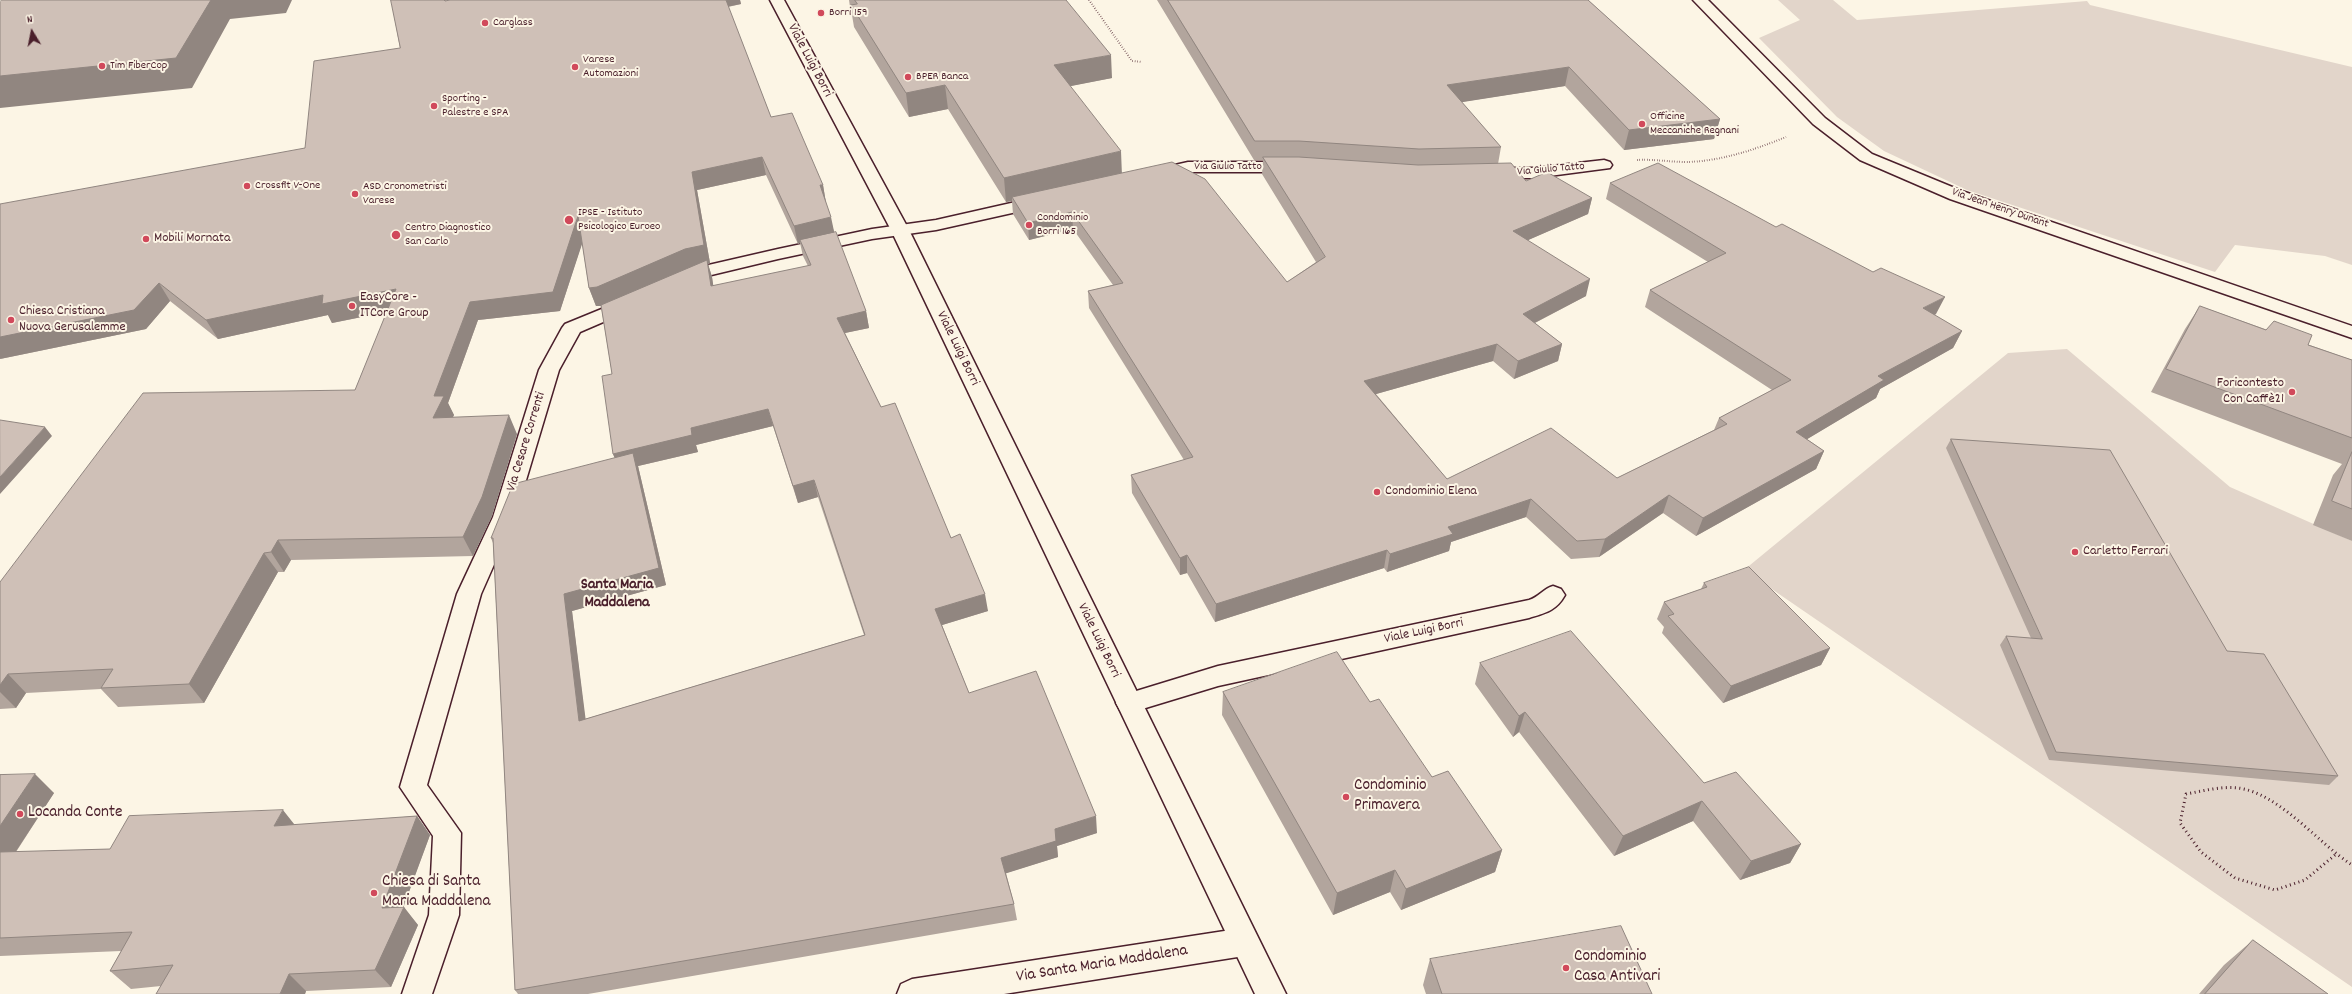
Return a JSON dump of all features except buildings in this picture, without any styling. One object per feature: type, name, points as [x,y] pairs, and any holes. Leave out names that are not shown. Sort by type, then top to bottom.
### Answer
[{"type":"street","name":"Viale Luigi Borri","points":[[777,0],[900,230],[1244,942],[1271,994]]},
{"type":"street","name":"Via Jean Henry Dunant","points":[[1700,0],[1819,121],[1866,157],[1956,195],[2352,332]]},
{"type":"street","name":"Via Giulio Tatto","points":[[1471,174],[1534,173],[1604,165]]},
{"type":"street","name":"Via Giulio Tatto","points":[[1137,179],[1188,167],[1306,167]]},
{"type":"street","points":[[900,230],[950,222],[1059,197]]},
{"type":"street","name":"Via Cesare Correnti","points":[[417,994],[444,915],[447,833],[414,787],[469,594],[504,517],[525,454],[549,370],[572,328],[697,273],[865,235],[900,230]]},
{"type":"street","name":"Viale Luigi Borri","points":[[1128,703],[1218,676],[1529,609],[1545,604],[1553,596]]},
{"type":"street","name":"Via Santa Maria Maddalena","points":[[912,994],[1244,942]]},
{"type":"path","points":[[1089,0],[1132,61],[1142,62]]},
{"type":"path","name":"Via Giulio Tatto","points":[[1604,165],[1648,159],[1686,162],[1715,159],[1770,144],[1819,121]]},
{"type":"path","points":[[2336,855],[2305,880],[2275,890],[2234,878],[2201,852],[2180,823],[2186,794],[2218,788],[2246,790],[2270,801],[2336,855],[2352,865]]},
{"type":"shaded area","points":[[1778,0],[1833,0],[1857,20],[2087,1],[2090,5],[2352,67],[2352,265],[2325,256],[2235,245],[2215,272],[1967,190],[1884,151],[1837,117],[1759,38],[1800,20]]},
{"type":"shaded area","points":[[2067,349],[2230,487],[2352,541],[2352,987],[1744,570],[2008,353]]},
{"type":"place","name":"Borri 159","points":[[821,13]]},
{"type":"place","name":"Carglass","points":[[485,23]]},
{"type":"place","name":"Tim FiberCop","points":[[102,66]]},
{"type":"place","name":"Varese Automazioni","points":[[575,67]]},
{"type":"place","name":"BPER Banca","points":[[908,77]]},
{"type":"place","name":"Sporting - Palestre e SPA","points":[[434,106]]},
{"type":"place","name":"Officine Meccaniche Regnani","points":[[1642,124]]},
{"type":"place","name":"Crossfit V-One","points":[[247,186]]},
{"type":"place","name":"ASD Cronometristi Varese","points":[[355,194]]},
{"type":"place","name":"IPSE - Istituto Psicologico Euroeo","points":[[569,220]]},
{"type":"place","name":"Condominio Borri 165","points":[[1029,225]]},
{"type":"place","name":"Centro Diagnostico San Carlo","points":[[396,235]]},
{"type":"place","name":"Mobili Mornata","points":[[146,239]]},
{"type":"place","name":"EasyCore - ITCore Group","points":[[352,306]]},
{"type":"place","name":"Chiesa Cristiana Nuova Gerusalemme","points":[[11,320]]},
{"type":"place","name":"Foricontesto Con Caffè21","points":[[2292,392]]},
{"type":"place","name":"Condominio Elena","points":[[1377,492]]},
{"type":"place","name":"Carletto Ferrari","points":[[2075,552]]},
{"type":"place","name":"Condominio Primavera","points":[[1346,797]]},
{"type":"place","name":"Locanda Conte","points":[[20,814]]},
{"type":"place","name":"Chiesa di Santa Maria Maddalena","points":[[374,893]]},
{"type":"place","name":"Condominio Casa Antivari","points":[[1566,968]]},
{"type":"district","name":"Santa Maria Maddalena","points":[[617,595]]}]
